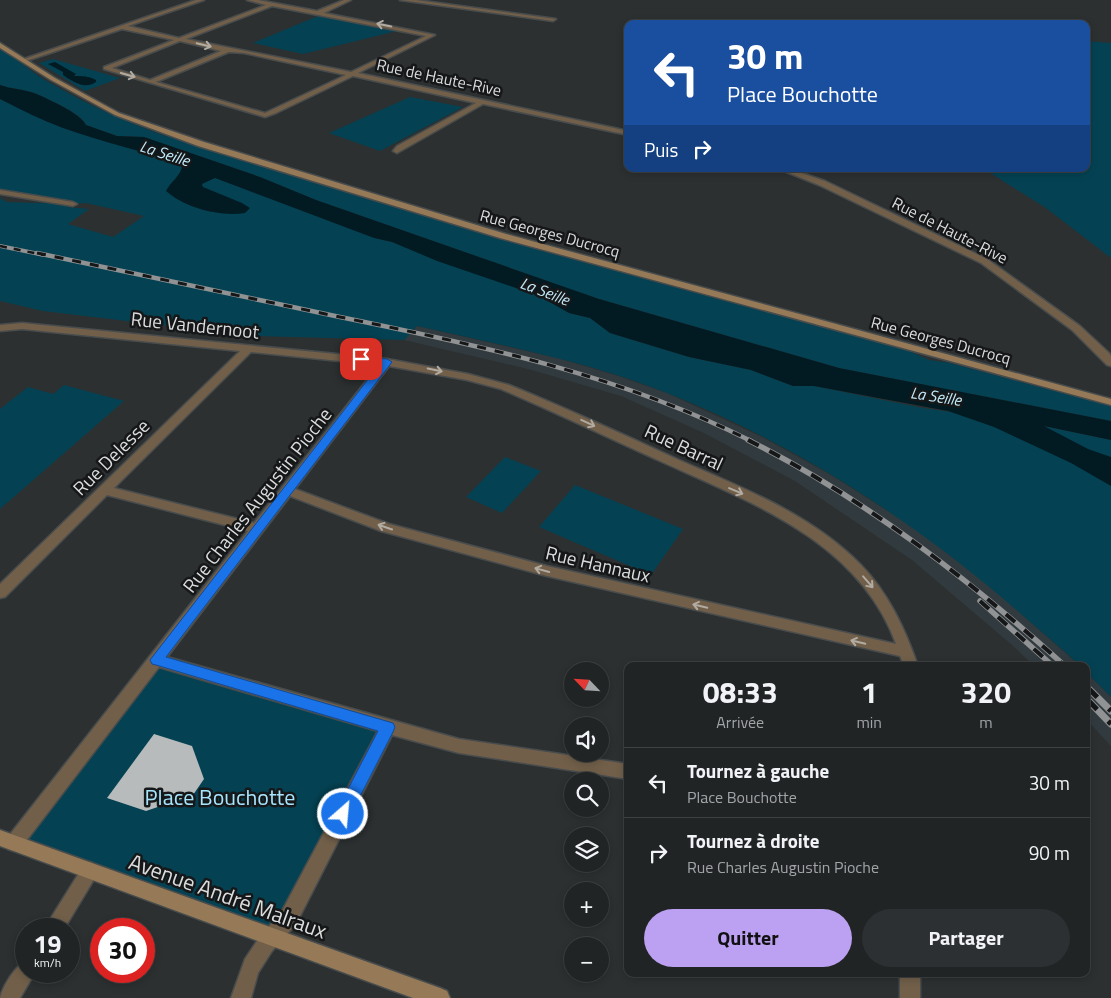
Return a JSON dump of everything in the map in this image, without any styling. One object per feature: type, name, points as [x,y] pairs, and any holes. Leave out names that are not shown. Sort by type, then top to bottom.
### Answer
[{"type":"street","points":[[24,60],[201,0]]},
{"type":"street","points":[[250,0],[432,35],[274,112],[265,114],[106,68],[270,5]]},
{"type":"street","points":[[318,13],[348,0]]},
{"type":"street","points":[[403,0],[552,19]]},
{"type":"street","name":"Rue de Haute-Rive","points":[[135,23],[238,46],[244,51]]},
{"type":"street","name":"Rue de Haute-Rive","points":[[123,27],[624,132]]},
{"type":"street","name":"Rue Georges Ducrocq","points":[[0,45],[53,79],[117,114],[201,144],[479,229],[1111,402]]},
{"type":"street","points":[[151,82],[238,46]]},
{"type":"street","points":[[397,151],[482,102]]},
{"type":"street","name":"Rue de Haute-Rive","points":[[791,172],[822,183],[984,261],[1076,328],[1111,362]]},
{"type":"street","points":[[0,192],[73,204]]},
{"type":"street","name":"Rue Vandernoot","points":[[0,328],[22,326],[387,362]]},
{"type":"street","name":"Rue Delesse","points":[[0,593],[249,348]]},
{"type":"street","name":"Rue Charles Augustin Pioche","points":[[156,660],[387,362]]},
{"type":"street","name":"Rue Barral","points":[[387,362],[416,366],[505,387],[766,504],[802,524],[852,563],[875,590],[891,614],[910,662]]},
{"type":"street","points":[[105,490],[258,529]]},
{"type":"street","name":"Rue Hannaux","points":[[288,491],[386,528],[547,571],[885,648],[906,651]]},
{"type":"street","points":[[7,841],[156,660],[388,727],[467,747],[624,771]]},
{"type":"street","points":[[241,998],[244,980],[259,953],[291,914],[388,727]]},
{"type":"street","name":"Avenue André Malraux","points":[[7,841],[440,998]]},
{"type":"street","points":[[60,918],[90,871]]},
{"type":"street","points":[[910,977],[910,998]]},
{"type":"street","points":[[9,998],[18,983]]},
{"type":"shaded area","points":[[417,326],[561,359],[667,393],[762,437],[831,475],[910,525],[991,587],[1075,662],[1030,662],[912,560],[795,481],[704,433],[621,396],[528,369],[404,340]]},
{"type":"shaded area","points":[[1090,676],[1111,697],[1111,746],[1090,723]]},
{"type":"green space","points":[[318,16],[397,31],[303,54],[253,43]]},
{"type":"green space","points":[[1090,41],[1111,43],[1111,258],[1046,208],[989,172],[1090,172]]},
{"type":"green space","points":[[0,49],[45,80],[74,96],[148,130],[539,250],[909,351],[929,360],[950,363],[1111,406],[1111,421],[839,368],[599,299],[316,200],[260,177],[144,137],[117,136],[86,125],[71,111],[47,99],[30,92],[0,85]]},
{"type":"green space","points":[[53,59],[120,78],[85,91],[39,63]]},
{"type":"green space","points":[[410,97],[463,107],[380,151],[329,133]]},
{"type":"green space","points":[[0,99],[63,128],[158,156],[375,238],[392,242],[539,296],[569,313],[590,318],[610,333],[689,357],[751,370],[793,386],[814,386],[923,408],[1029,423],[1111,440],[1111,697],[1090,676],[1090,662],[1076,662],[988,586],[903,521],[858,491],[812,463],[765,438],[716,414],[637,382],[544,355],[417,326],[404,340],[253,336],[43,311],[0,301],[0,198],[7,202],[71,204],[67,207],[89,209],[68,224],[113,237],[144,216],[86,203],[73,204],[75,203],[0,189]]},
{"type":"green space","points":[[64,385],[124,401],[0,509],[0,409],[28,387],[53,394]]},
{"type":"green space","points":[[505,457],[541,471],[502,513],[466,497]]},
{"type":"green space","points":[[575,485],[683,529],[651,575],[539,527]]},
{"type":"green space","name":"Place Bouchotte","points":[[156,660],[388,727],[272,937],[14,843]]},
{"type":"water","points":[[55,62],[76,74],[74,76],[85,76],[96,80],[96,82],[83,85],[74,82],[63,75],[63,72],[48,64]]},
{"type":"water","name":"La Seille","points":[[0,85],[30,92],[47,99],[71,111],[86,125],[117,136],[144,137],[260,177],[316,200],[599,299],[839,368],[1111,421],[1111,440],[1044,426],[1088,449],[1111,457],[1111,486],[1071,463],[994,427],[948,411],[814,386],[793,386],[751,370],[689,357],[610,333],[590,318],[569,313],[539,296],[437,261],[392,242],[374,238],[215,178],[202,184],[203,187],[250,208],[245,213],[235,214],[203,210],[183,202],[166,191],[180,172],[182,165],[78,133],[39,118],[0,99]]},
{"type":"building","points":[[154,734],[192,746],[204,779],[193,795],[146,811],[107,798]]},
{"type":"railway","points":[[0,246],[44,255]]},
{"type":"railway","points":[[37,253],[446,339],[550,365],[652,398],[702,418],[751,441]]},
{"type":"railway","points":[[748,440],[833,488],[914,542],[991,602],[1061,662]]},
{"type":"railway","points":[[980,601],[1049,662]]},
{"type":"railway","points":[[1090,690],[1111,711]]},
{"type":"railway","points":[[1090,702],[1111,724]]},
{"type":"route","points":[[343,814],[388,727],[156,660],[387,362],[361,359]]}]
